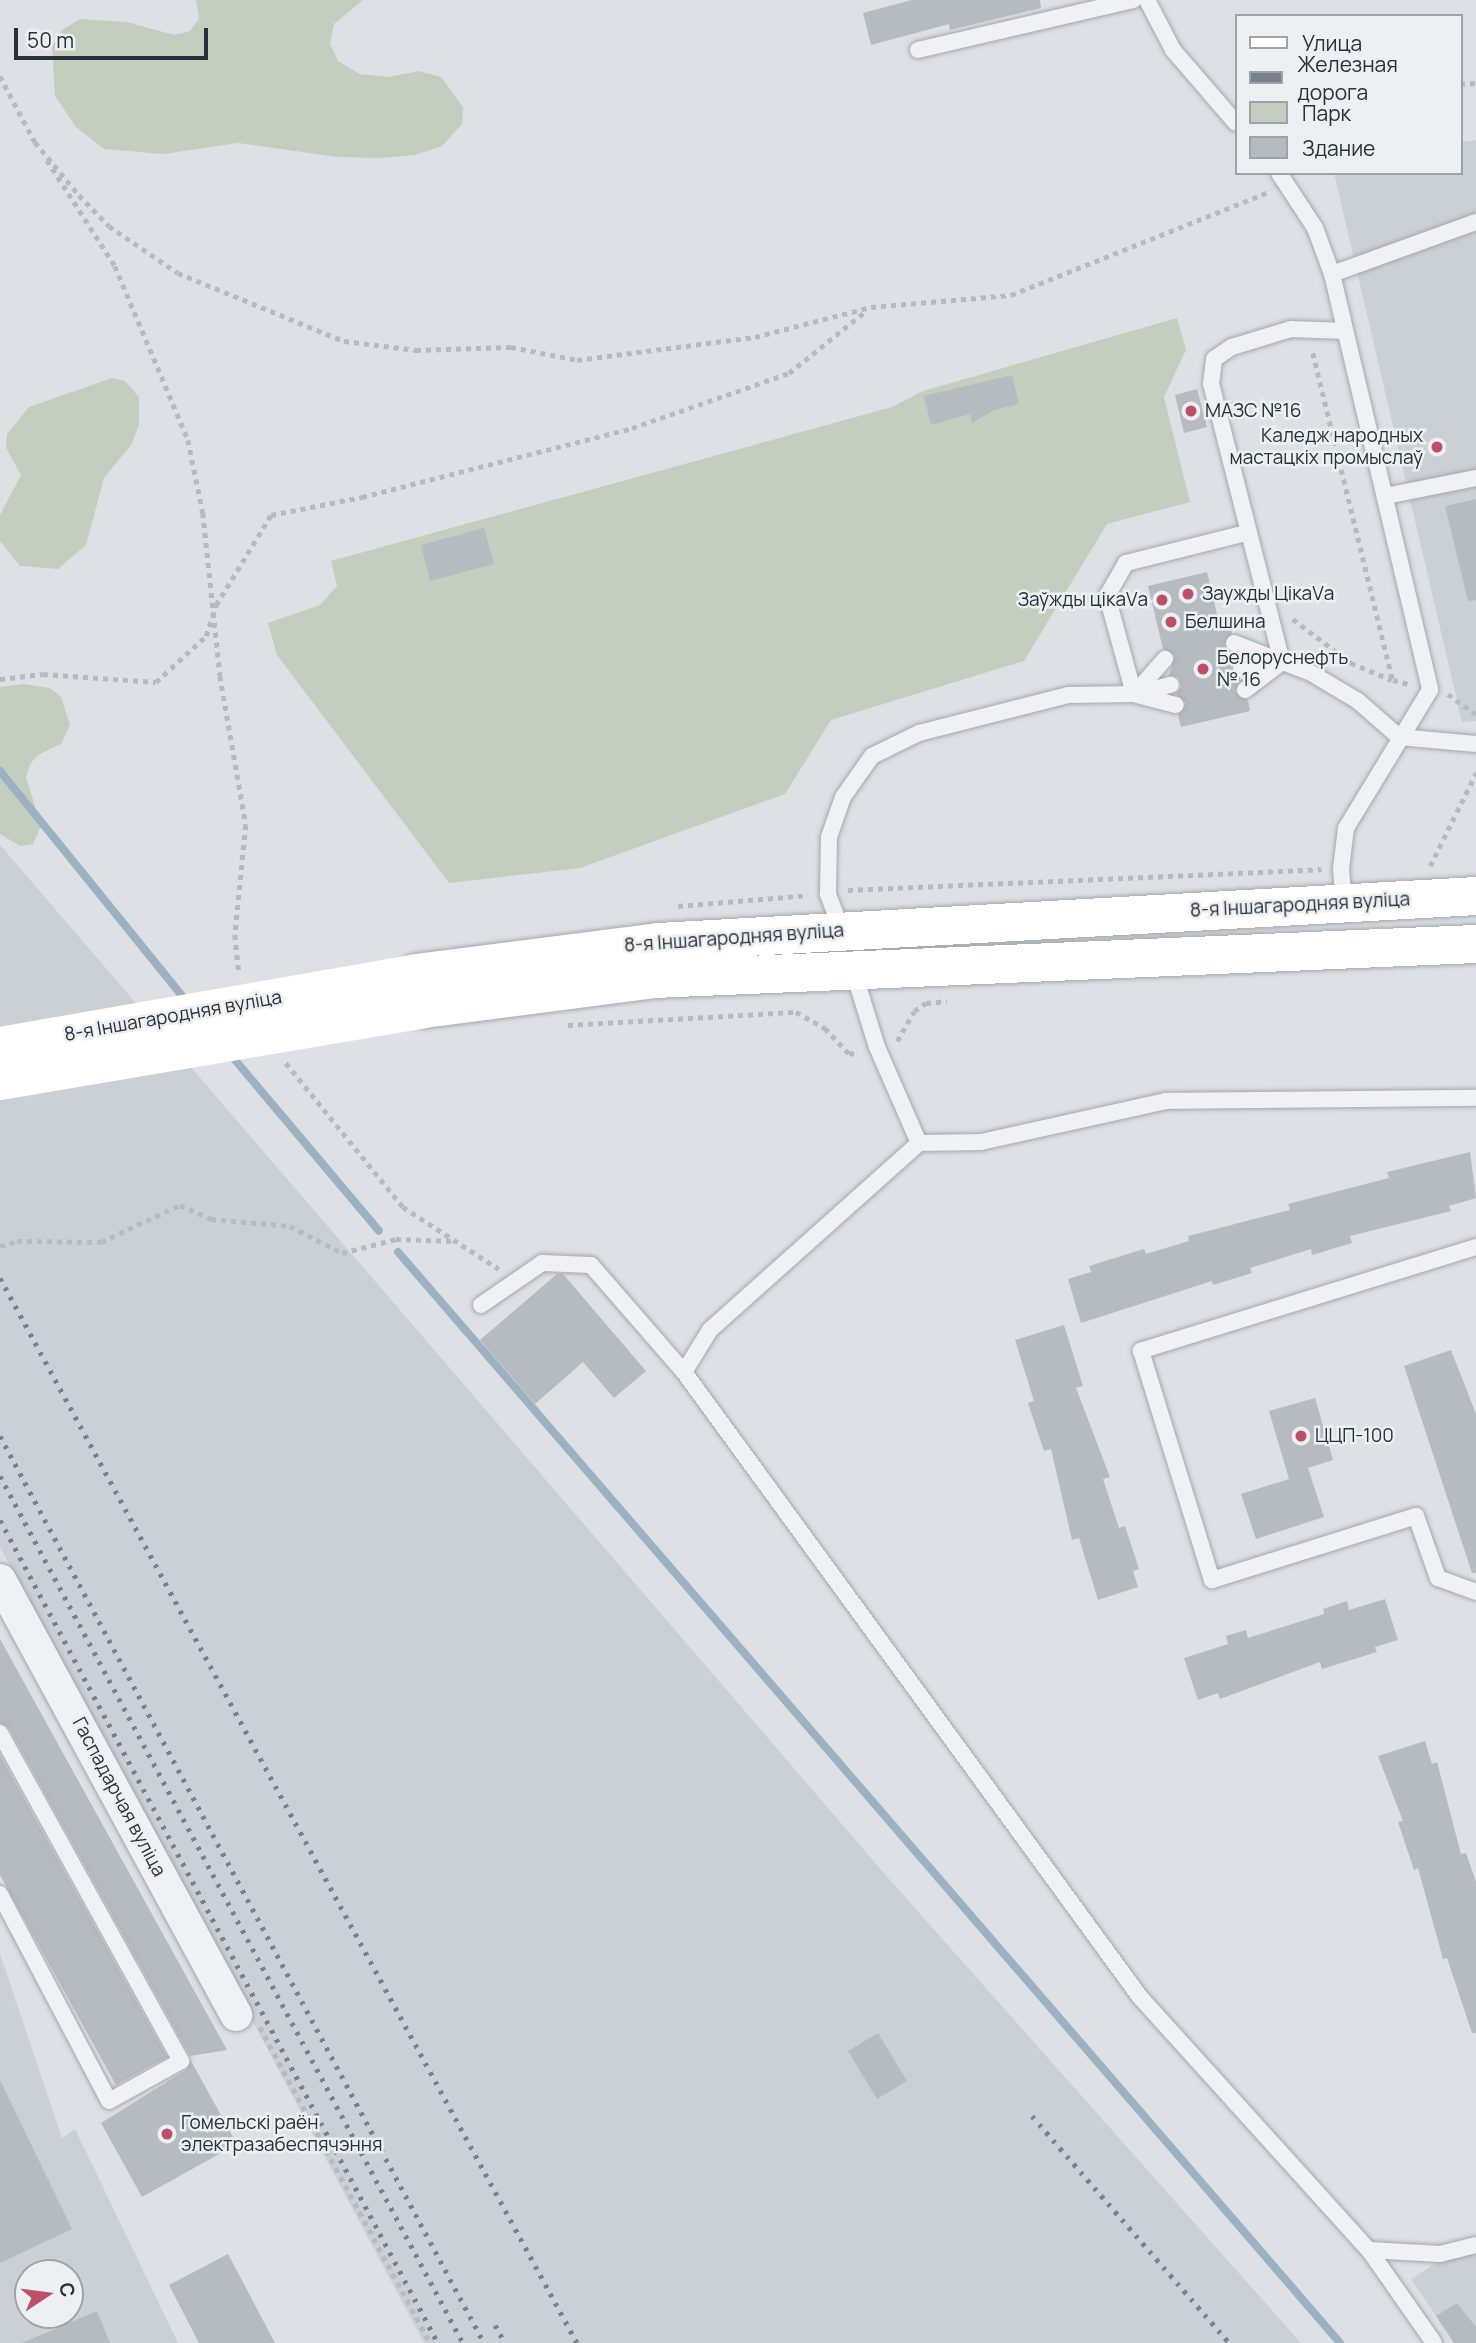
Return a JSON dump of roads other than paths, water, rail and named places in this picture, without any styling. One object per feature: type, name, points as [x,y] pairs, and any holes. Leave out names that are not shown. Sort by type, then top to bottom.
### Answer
[{"type":"main road","name":"8-я Іншагародняя вуліца","points":[[0,1081],[420,991],[570,951],[842,931],[1476,896]]},
{"type":"main road","points":[[1344,902],[1347,949]]},
{"type":"main road","points":[[842,931],[853,970]]},
{"type":"main road","name":"8-я Іншагародняя вуліца","points":[[0,1046],[420,991],[1476,944]]},
{"type":"street","name":"Гаспадарчая вуліца","points":[[0,1580],[236,2015]]},
{"type":"lane","points":[[918,50],[1133,0]]},
{"type":"lane","points":[[1147,0],[1173,50],[1234,121]]},
{"type":"lane","points":[[1284,179],[1315,228],[1332,274],[1343,331],[1430,690],[1346,828],[1342,869],[1344,902]]},
{"type":"lane","points":[[1332,274],[1476,222]]},
{"type":"lane","points":[[1282,662],[1246,533],[1211,384],[1214,359],[1232,346],[1291,329],[1343,331]]},
{"type":"lane","points":[[1385,496],[1476,478]]},
{"type":"lane","points":[[1134,694],[1107,596],[1126,563],[1246,533]]},
{"type":"lane","points":[[1234,643],[1282,662],[1358,701],[1399,737],[1476,744]]},
{"type":"lane","points":[[1134,694],[1165,659]]},
{"type":"lane","points":[[1241,669],[1282,662]]},
{"type":"lane","points":[[1245,690],[1282,662]]},
{"type":"lane","points":[[842,931],[828,894],[829,837],[843,797],[872,756],[919,733],[1068,695],[1134,694],[1171,685]]},
{"type":"lane","points":[[1134,694],[1176,705]]},
{"type":"lane","points":[[853,970],[877,1047],[919,1143]]},
{"type":"lane","points":[[684,1372],[710,1330],[919,1143],[981,1142],[1166,1101],[1476,1098]]},
{"type":"lane","points":[[1476,1247],[1141,1351],[1212,1580],[1416,1516],[1438,1578],[1476,1591]]},
{"type":"lane","points":[[481,1305],[542,1263],[592,1265],[684,1372],[1140,1997],[1369,2250],[1434,2343]]},
{"type":"lane","points":[[0,1733],[181,2061],[109,2101],[0,1894]]},
{"type":"lane","points":[[1369,2250],[1440,2254],[1476,2245]]},
{"type":"waterway","points":[[0,771],[188,1003]]},
{"type":"waterway","points":[[230,1054],[379,1231]]},
{"type":"waterway","points":[[398,1252],[1340,2343]]},
{"type":"railway","points":[[0,1278],[577,2343]]},
{"type":"railway","points":[[0,1436],[484,2343]]},
{"type":"railway","points":[[0,1476],[463,2343]]},
{"type":"railway","points":[[0,1520],[438,2343]]},
{"type":"railway","points":[[1032,2116],[1229,2343]]},
{"type":"railway","points":[[495,2325],[505,2343]]},
{"type":"place","name":"МАЗС №16","points":[[1191,411]]},
{"type":"place","name":"Каледж народных мастацкіх промыслаў","points":[[1437,447]]},
{"type":"place","name":"Заужды ЦікаVа","points":[[1188,594]]},
{"type":"place","name":"Заўжды цікаVа","points":[[1162,600]]},
{"type":"place","name":"Белшина","points":[[1171,622]]},
{"type":"place","name":"Белоруснефть № 16","points":[[1203,669]]},
{"type":"place","name":"ЦЦП-100","points":[[1301,1436]]},
{"type":"place","name":"Гомельскі раён электразабеспячэння","points":[[167,2134]]}]
